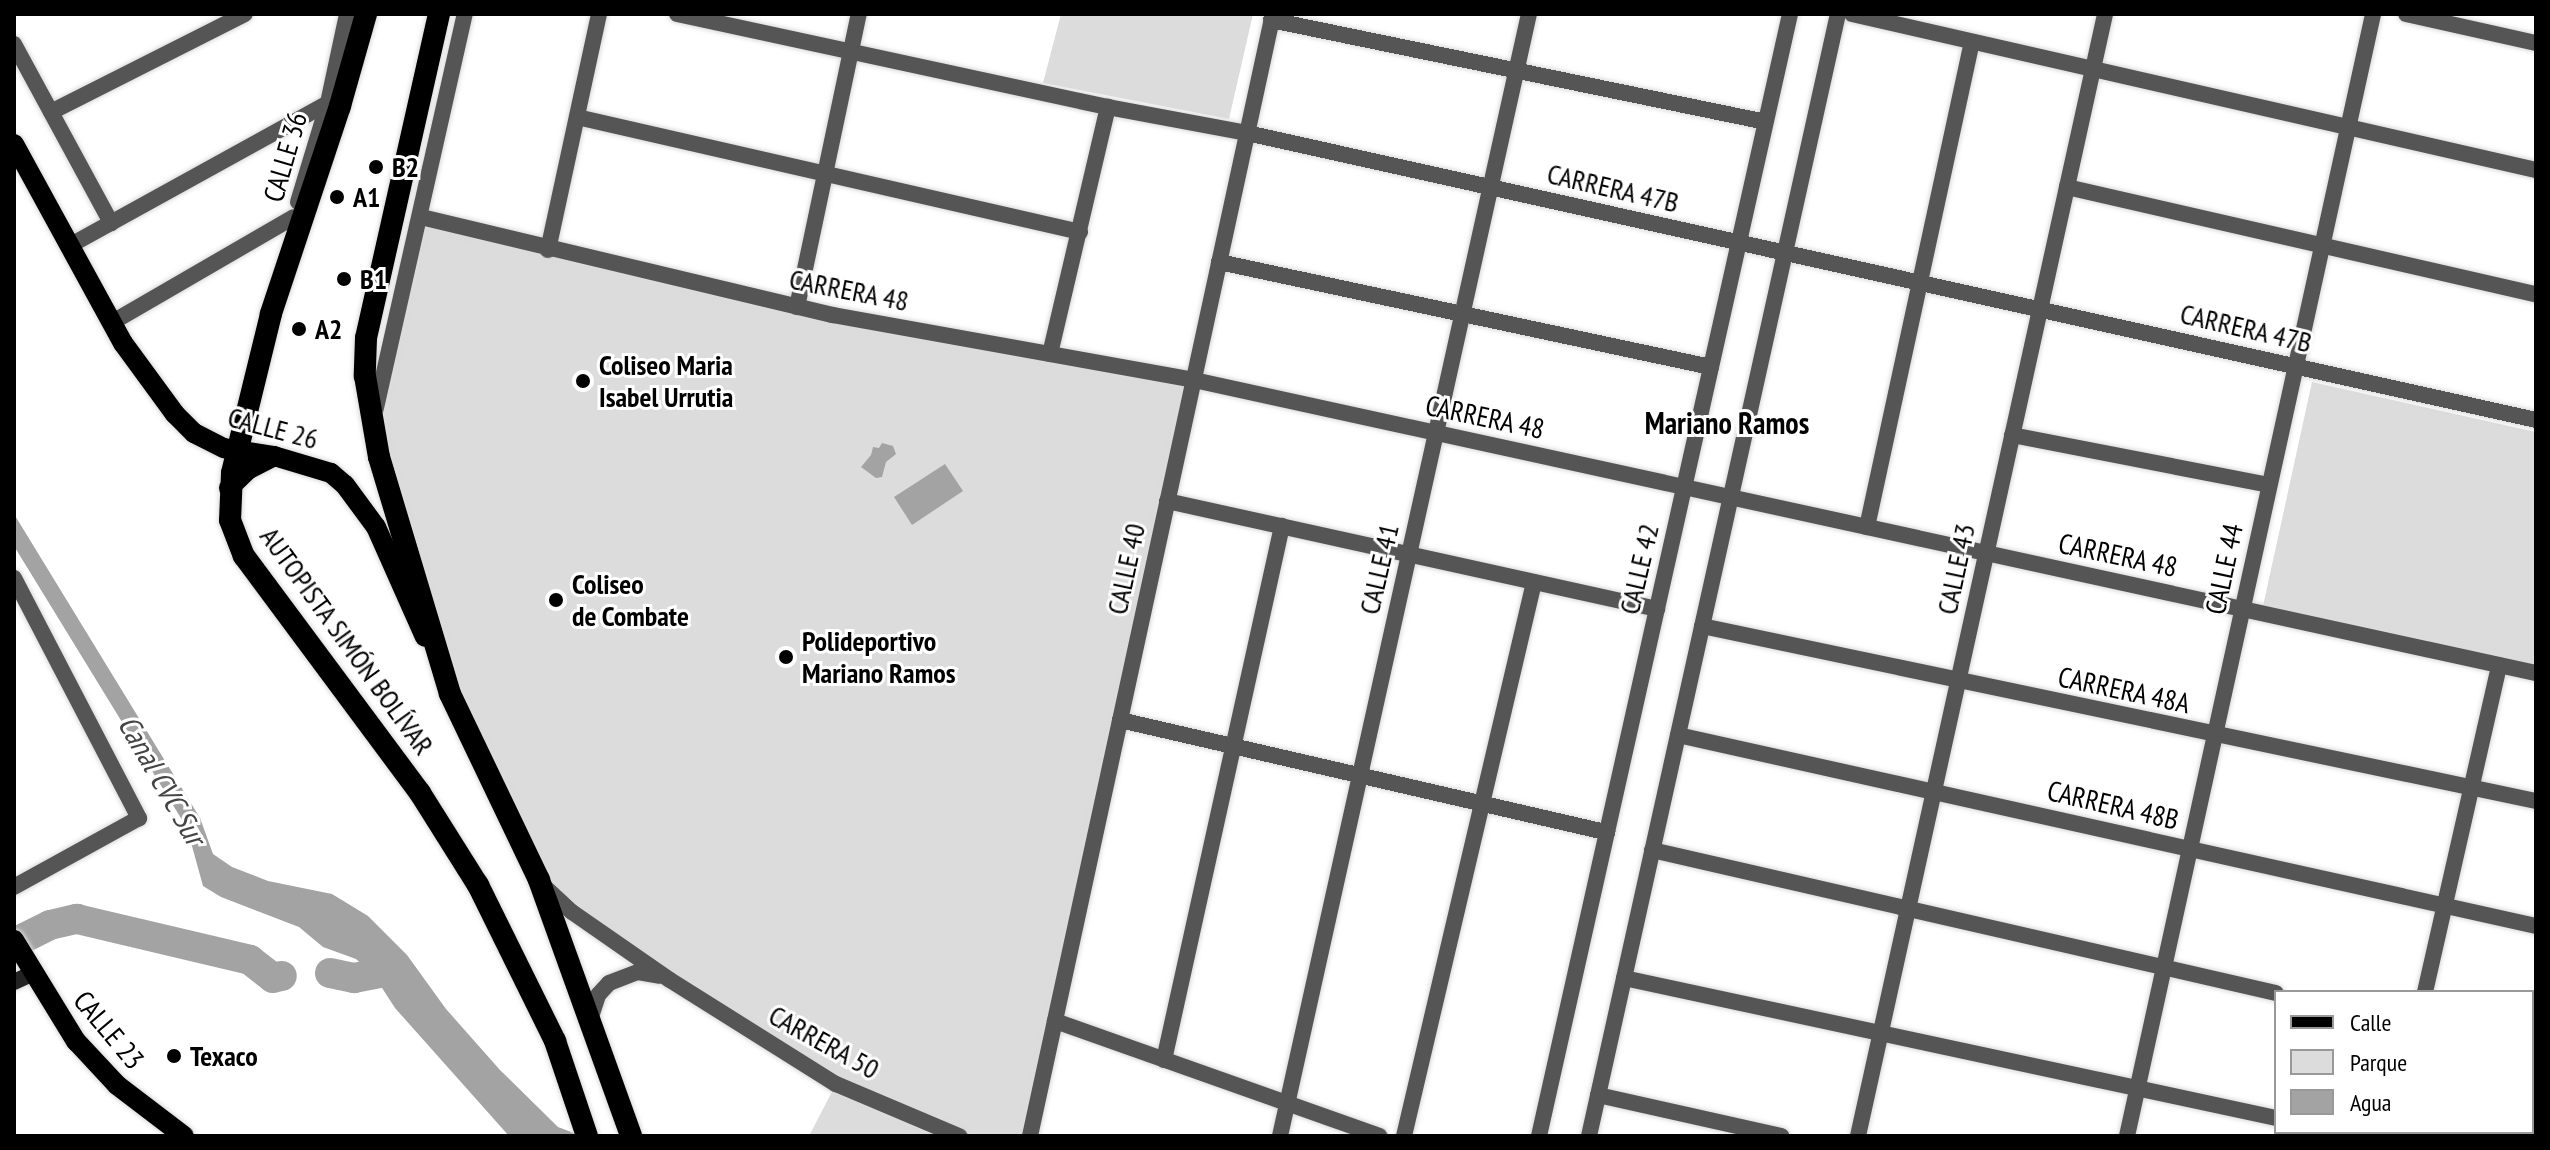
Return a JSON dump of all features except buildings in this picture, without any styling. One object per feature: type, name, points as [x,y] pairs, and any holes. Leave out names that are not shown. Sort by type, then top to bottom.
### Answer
[{"type":"highway","name":"AUTOPISTA SIMÓN BOLÍVAR","points":[[366,14],[340,106],[271,314],[229,488],[230,520],[244,556],[420,793],[478,885],[555,1041],[585,1131]]},
{"type":"highway","name":"AUTOPISTA SIMÓN BOLÍVAR","points":[[439,14],[366,338],[365,376],[379,457],[450,694],[539,880],[630,1134]]},
{"type":"main road","name":"CALLE 26","points":[[14,144],[111,323],[175,414],[194,433],[238,450],[274,456],[331,473],[364,509],[376,527],[450,694]]},
{"type":"main road","points":[[229,488],[249,469],[274,456]]},
{"type":"main road","name":"CALLE 23","points":[[14,940],[24,971],[93,1060],[144,1109],[184,1136]]},
{"type":"street","points":[[51,112],[245,14]]},
{"type":"street","name":"CALLE 36","points":[[271,314],[294,217],[328,103],[347,14]]},
{"type":"street","points":[[374,422],[378,392],[421,217],[465,14]]},
{"type":"street","points":[[548,250],[599,14]]},
{"type":"street","name":"CARRERA 47B","points":[[677,14],[1108,107],[1247,133],[1784,254],[2040,307],[2536,420]]},
{"type":"street","points":[[797,307],[859,14]]},
{"type":"street","name":"CALLE 41","points":[[1280,1136],[1529,14]]},
{"type":"street","name":"CALLE 42","points":[[1539,1136],[1790,14]]},
{"type":"street","points":[[1589,1136],[1838,14]]},
{"type":"street","points":[[1852,14],[2536,170]]},
{"type":"street","name":"CALLE 43","points":[[1858,1136],[2105,14]]},
{"type":"street","name":"CALLE 44","points":[[2127,1136],[2373,14]]},
{"type":"street","points":[[2406,14],[2536,43]]},
{"type":"street","points":[[1272,17],[1766,122]]},
{"type":"street","name":"CALLE 40","points":[[1030,1136],[1272,17]]},
{"type":"street","points":[[1867,527],[1972,42]]},
{"type":"street","points":[[14,44],[111,223]]},
{"type":"street","points":[[69,246],[328,103]]},
{"type":"street","points":[[1050,354],[1108,107]]},
{"type":"street","points":[[577,117],[1080,232]]},
{"type":"street","points":[[2067,187],[2536,294]]},
{"type":"street","points":[[111,323],[294,217]]},
{"type":"street","name":"CARRERA 48","points":[[421,217],[548,250],[797,307],[1194,380],[2536,673]]},
{"type":"street","points":[[1219,262],[1711,367]]},
{"type":"street","points":[[2012,435],[2269,485]]},
{"type":"street","points":[[1167,501],[1657,609]]},
{"type":"street","points":[[1164,1060],[1282,526]]},
{"type":"street","points":[[14,578],[139,818],[14,887]]},
{"type":"street","points":[[1404,1136],[1534,582]]},
{"type":"street","name":"CARRERA 48A","points":[[1702,626],[2536,801]]},
{"type":"street","points":[[2425,990],[2499,665]]},
{"type":"street","points":[[1120,720],[1607,832]]},
{"type":"street","name":"CARRERA 48B","points":[[1678,735],[2536,926]]},
{"type":"street","points":[[1652,850],[2274,993]]},
{"type":"street","name":"CARRERA 50","points":[[539,880],[556,900],[670,980],[836,1084],[959,1136]]},
{"type":"street","name":"CARRERA 50","points":[[590,1026],[598,995],[623,975],[638,972],[670,980]]},
{"type":"street","points":[[1624,978],[2274,1118]]},
{"type":"street","points":[[1055,1021],[1379,1136]]},
{"type":"street","points":[[1598,1095],[1781,1136]]},
{"type":"green space","points":[[1061,14],[1253,14],[1229,119],[1043,83]]},
{"type":"green space","name":"Polideportivo Mariano Ramos","points":[[421,217],[548,250],[1194,380],[1030,1136],[809,1136],[836,1084],[556,900],[466,726],[374,422]]},
{"type":"green space","points":[[2312,382],[2536,432],[2536,665],[2263,606]]},
{"type":"water","points":[[882,443],[893,446],[896,454],[886,462],[882,477],[876,478],[861,467],[871,455],[873,447],[879,448]]},
{"type":"water","points":[[945,464],[963,491],[912,525],[894,497]]},
{"type":"water","name":"Canal CVC Sur","points":[[14,514],[200,818],[213,854],[232,867],[268,881],[332,894],[368,916],[407,955],[446,1009],[500,1070],[558,1127],[582,1136],[509,1136],[395,1008],[373,974],[356,959],[323,947],[299,927],[221,897],[203,886],[187,828],[14,546]]},
{"type":"waterway","points":[[14,943],[50,925],[77,919],[250,960],[273,978],[282,976]]},
{"type":"waterway","points":[[330,973],[354,978],[386,972]]},
{"type":"place","name":"B2","points":[[376,167]]},
{"type":"place","name":"A1","points":[[337,197]]},
{"type":"place","name":"B1","points":[[344,279]]},
{"type":"place","name":"A2","points":[[299,329]]},
{"type":"place","name":"Coliseo Maria Isabel Urrutia","points":[[583,381]]},
{"type":"place","name":"Coliseo de Combate","points":[[556,600]]},
{"type":"place","name":"Polideportivo Mariano Ramos","points":[[786,657]]},
{"type":"place","name":"Texaco","points":[[174,1056]]},
{"type":"district","name":"Mariano Ramos","points":[[1727,423]]}]
